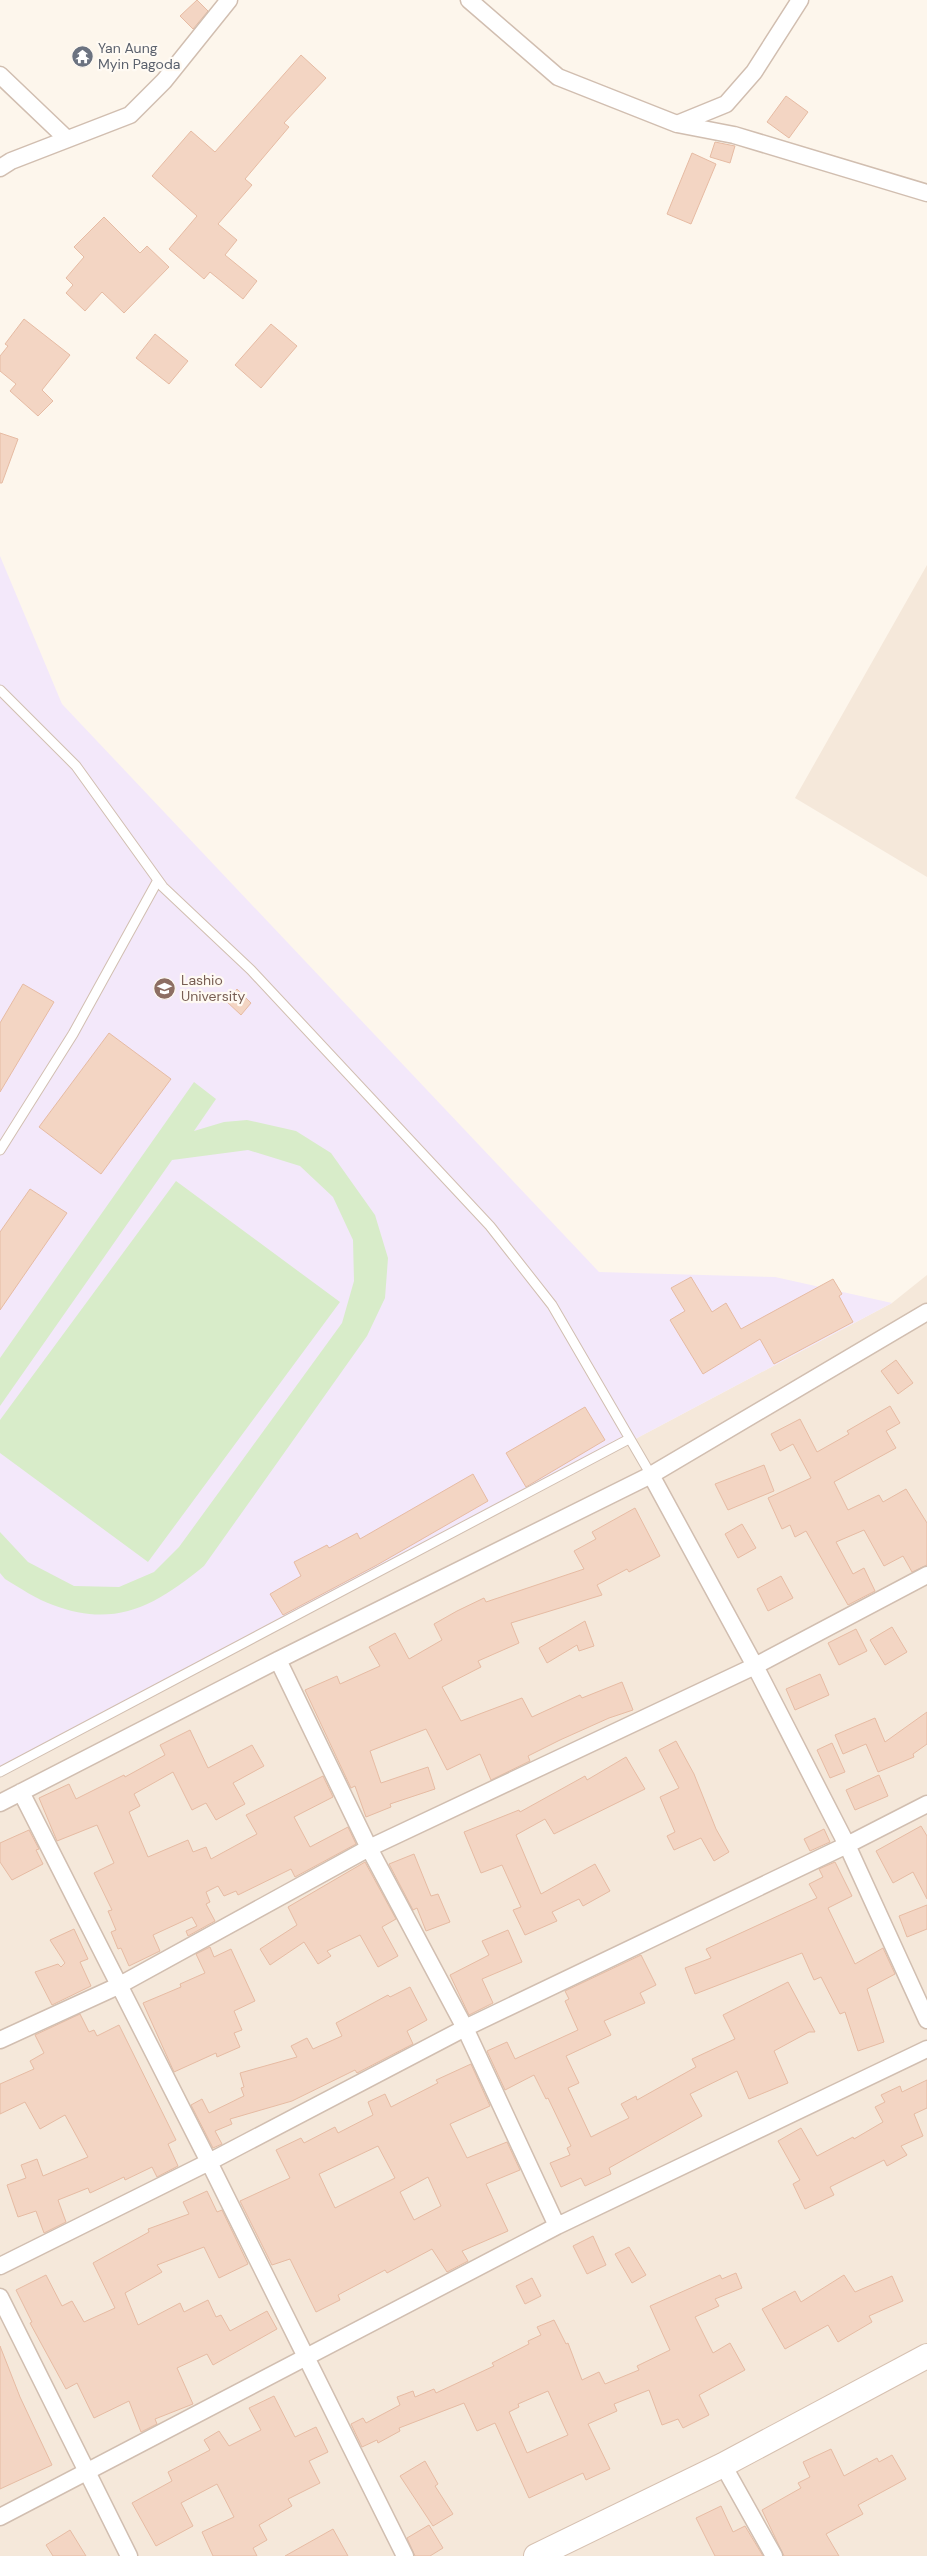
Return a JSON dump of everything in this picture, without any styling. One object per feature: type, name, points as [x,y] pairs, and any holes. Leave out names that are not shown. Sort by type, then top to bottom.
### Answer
[{"type":"street","points":[[0,168],[10,161],[130,115],[164,81],[229,0]]},
{"type":"street","points":[[469,0],[558,77],[677,124],[734,135],[927,193]]},
{"type":"street","points":[[677,124],[726,104],[754,72],[800,0]]},
{"type":"street","points":[[0,75],[67,139]]},
{"type":"street","points":[[0,1803],[278,1660],[651,1475],[927,1312]]},
{"type":"street","points":[[651,1475],[755,1666],[847,1845],[927,2020]]},
{"type":"street","points":[[0,2040],[118,1986],[370,1848],[755,1666],[927,1575]]},
{"type":"street","points":[[278,1660],[370,1848],[465,2028],[557,2226]]},
{"type":"street","points":[[21,1792],[209,2162],[405,2556]]},
{"type":"street","points":[[0,2266],[209,2162],[465,2028],[847,1845],[927,1804]]},
{"type":"street","points":[[0,2517],[557,2226],[927,2049]]},
{"type":"street","points":[[0,2298],[129,2556]]},
{"type":"street","points":[[536,2556],[722,2465],[927,2356]]},
{"type":"street","points":[[722,2465],[774,2556]]},
{"type":"lane","points":[[0,690],[76,766],[158,880],[251,970],[490,1226],[552,1305],[651,1475]]},
{"type":"lane","points":[[0,1150],[73,1034],[158,880]]},
{"type":"lane","points":[[0,1772],[629,1439]]},
{"type":"shaded area","name":"Lashio University","points":[[0,556],[62,704],[599,1272],[775,1277],[892,1303],[0,1776]]},
{"type":"shaded area","points":[[927,565],[927,877],[795,798]]},
{"type":"shaded area","points":[[927,1275],[927,2556],[0,2556],[0,1776],[892,1303]]},
{"type":"green space","points":[[194,1082],[216,1099],[194,1131],[224,1122],[247,1120],[296,1131],[331,1153],[375,1215],[388,1258],[385,1298],[367,1336],[204,1566],[169,1592],[152,1602],[134,1609],[96,1615],[76,1612],[40,1600],[5,1579],[0,1573],[0,1532],[28,1562],[74,1586],[119,1587],[154,1572],[179,1547],[342,1323],[354,1281],[353,1240],[333,1197],[300,1166],[248,1150],[172,1160],[0,1406],[0,1358]]},
{"type":"green space","points":[[176,1181],[340,1302],[148,1562],[0,1453],[0,1420]]},
{"type":"building","points":[[197,0],[208,11],[193,29],[180,16]]},
{"type":"building","points":[[301,55],[326,78],[284,123],[289,127],[245,179],[252,185],[218,224],[237,240],[225,255],[257,281],[243,299],[210,272],[204,279],[169,249],[197,216],[152,176],[191,131],[215,152]]},
{"type":"building","points":[[786,96],[808,112],[789,138],[767,122]]},
{"type":"building","points":[[715,142],[735,146],[730,163],[710,157]]},
{"type":"building","points":[[692,153],[716,164],[691,224],[667,214]]},
{"type":"building","points":[[104,217],[140,253],[147,246],[169,267],[124,313],[102,292],[85,311],[66,293],[73,285],[66,278],[84,257],[74,247]]},
{"type":"building","points":[[24,319],[70,355],[42,390],[53,401],[38,416],[10,391],[16,384],[0,371],[0,356],[8,346],[5,344]]},
{"type":"building","points":[[271,324],[297,346],[261,388],[235,365]]},
{"type":"building","points":[[155,334],[188,361],[169,384],[136,358]]},
{"type":"building","points":[[0,433],[18,439],[2,483],[0,483]]},
{"type":"building","points":[[23,984],[54,1002],[0,1092],[0,1023]]},
{"type":"building","points":[[237,989],[251,1003],[241,1015],[226,1001]]},
{"type":"building","points":[[109,1033],[171,1079],[101,1174],[39,1127]]},
{"type":"building","points":[[30,1189],[67,1213],[0,1310],[0,1232]]},
{"type":"building","points":[[691,1277],[712,1312],[726,1303],[741,1329],[833,1279],[842,1294],[839,1296],[853,1322],[774,1364],[760,1339],[703,1374],[670,1320],[685,1311],[671,1288]]},
{"type":"building","points":[[896,1360],[913,1383],[898,1394],[881,1371]]},
{"type":"building","points":[[890,1406],[900,1423],[886,1431],[896,1448],[834,1482],[848,1510],[879,1495],[883,1502],[906,1489],[927,1523],[927,1565],[912,1572],[903,1556],[884,1566],[864,1530],[836,1542],[853,1574],[864,1568],[875,1591],[848,1605],[806,1531],[795,1537],[790,1525],[782,1529],[768,1498],[811,1478],[793,1444],[780,1451],[771,1434],[800,1419],[817,1452],[849,1434],[847,1431]]},
{"type":"building","points":[[585,1407],[605,1440],[526,1487],[506,1453]]},
{"type":"building","points":[[764,1465],[774,1491],[728,1510],[715,1484]]},
{"type":"building","points":[[473,1474],[488,1501],[377,1565],[283,1615],[270,1594],[301,1576],[294,1562],[327,1545],[329,1548],[357,1533],[360,1539]]},
{"type":"building","points":[[635,1508],[660,1556],[629,1572],[627,1569],[597,1585],[602,1595],[511,1623],[519,1643],[478,1661],[481,1667],[442,1687],[461,1721],[522,1698],[532,1717],[580,1695],[582,1698],[622,1682],[633,1710],[609,1718],[560,1740],[528,1756],[530,1761],[491,1780],[480,1754],[447,1770],[426,1729],[370,1751],[381,1783],[428,1767],[435,1789],[390,1804],[391,1807],[366,1817],[355,1786],[351,1788],[305,1690],[337,1676],[340,1684],[380,1666],[369,1647],[395,1633],[409,1659],[442,1640],[434,1624],[457,1611],[484,1598],[486,1602],[584,1569],[574,1551],[596,1539],[592,1532]]},
{"type":"building","points":[[742,1524],[756,1548],[738,1558],[725,1534]]},
{"type":"building","points":[[781,1576],[793,1598],[768,1611],[757,1589]]},
{"type":"building","points":[[585,1621],[594,1646],[579,1651],[577,1645],[547,1663],[539,1648]]},
{"type":"building","points":[[892,1627],[907,1652],[885,1665],[870,1640]]},
{"type":"building","points":[[856,1629],[867,1651],[839,1665],[828,1643]]},
{"type":"building","points":[[820,1674],[829,1695],[795,1710],[786,1689]]},
{"type":"building","points":[[927,1712],[927,1744],[913,1754],[914,1757],[878,1772],[866,1744],[843,1754],[835,1735],[875,1718],[885,1742]]},
{"type":"building","points":[[190,1730],[208,1768],[252,1745],[264,1766],[233,1783],[245,1804],[216,1820],[206,1803],[192,1810],[173,1772],[134,1794],[140,1806],[129,1812],[148,1857],[188,1840],[193,1852],[206,1847],[211,1859],[257,1834],[246,1815],[323,1776],[333,1797],[294,1817],[310,1847],[348,1827],[356,1844],[295,1877],[291,1869],[238,1895],[236,1891],[224,1896],[218,1886],[206,1892],[210,1902],[206,1904],[215,1921],[188,1936],[186,1931],[197,1926],[192,1917],[153,1935],[160,1951],[129,1966],[121,1948],[118,1949],[111,1932],[116,1930],[108,1911],[112,1910],[94,1873],[114,1863],[97,1825],[57,1841],[39,1798],[69,1784],[76,1799],[124,1775],[125,1777],[165,1755],[160,1745]]},
{"type":"building","points":[[676,1741],[694,1774],[716,1829],[729,1852],[714,1861],[701,1838],[674,1850],[667,1836],[675,1832],[660,1797],[679,1788],[659,1750]]},
{"type":"building","points":[[832,1743],[845,1772],[830,1778],[817,1750]]},
{"type":"building","points":[[626,1757],[645,1789],[554,1834],[545,1819],[516,1835],[541,1894],[595,1864],[610,1891],[583,1906],[579,1899],[552,1912],[557,1921],[525,1935],[513,1910],[521,1907],[502,1865],[481,1873],[464,1832],[519,1810],[520,1812],[585,1776],[587,1780]]},
{"type":"building","points":[[879,1775],[888,1796],[855,1810],[846,1790]]},
{"type":"building","points":[[921,1826],[927,1836],[927,1899],[913,1872],[893,1883],[876,1851]]},
{"type":"building","points":[[824,1829],[830,1842],[810,1851],[804,1839]]},
{"type":"building","points":[[29,1830],[39,1849],[36,1850],[43,1864],[12,1880],[0,1862],[0,1843]]},
{"type":"building","points":[[414,1854],[431,1896],[438,1894],[450,1922],[426,1931],[417,1908],[413,1910],[389,1864]]},
{"type":"building","points":[[365,1862],[396,1919],[382,1927],[398,1956],[378,1967],[360,1935],[327,1951],[331,1956],[318,1964],[304,1942],[270,1965],[260,1949],[297,1925],[288,1907]]},
{"type":"building","points":[[835,1862],[852,1896],[828,1908],[855,1964],[883,1948],[895,1974],[867,1989],[884,2042],[858,2051],[845,2012],[840,2014],[821,1977],[814,1980],[802,1953],[695,1994],[685,1968],[711,1958],[706,1949],[817,1898],[809,1884],[823,1877],[819,1869]]},
{"type":"building","points":[[927,1905],[927,1929],[907,1937],[899,1916]]},
{"type":"building","points":[[74,1929],[88,1959],[80,1962],[91,1986],[52,2005],[35,1972],[58,1964],[61,1967],[65,1963],[50,1940]]},
{"type":"building","points":[[508,1930],[522,1962],[482,1979],[493,2003],[469,2015],[450,1975],[489,1955],[482,1941]]},
{"type":"building","points":[[210,1947],[214,1957],[231,1949],[255,2001],[234,2011],[242,2030],[234,2033],[240,2047],[217,2057],[216,2053],[174,2072],[143,2003],[181,1987],[180,1984],[205,1973],[196,1954]]},
{"type":"building","points":[[641,1955],[656,1985],[640,1993],[645,2003],[604,2021],[611,2035],[566,2056],[579,2083],[568,2088],[591,2137],[629,2118],[621,2104],[636,2096],[637,2100],[696,2067],[692,2059],[735,2039],[723,2015],[788,1982],[815,2032],[809,2032],[774,2051],[788,2083],[749,2099],[737,2071],[690,2094],[702,2116],[609,2168],[611,2174],[585,2186],[581,2178],[561,2187],[550,2163],[570,2155],[567,2148],[571,2146],[548,2098],[546,2099],[534,2075],[505,2090],[487,2051],[507,2042],[515,2059],[578,2030],[565,2001],[569,1999],[565,1991]]},
{"type":"building","points":[[410,1987],[427,2020],[407,2031],[413,2044],[357,2073],[355,2070],[292,2101],[230,2119],[232,2124],[215,2131],[222,2144],[213,2148],[191,2105],[202,2099],[209,2113],[244,2096],[241,2088],[244,2087],[240,2073],[297,2057],[291,2046],[307,2038],[313,2049],[342,2036],[336,2023],[388,1995],[390,1997]]},
{"type":"building","points":[[80,2014],[89,2032],[94,2030],[97,2036],[119,2025],[176,2140],[168,2144],[178,2166],[157,2177],[152,2167],[125,2180],[124,2177],[90,2193],[88,2188],[58,2200],[66,2222],[44,2233],[36,2211],[18,2217],[7,2185],[26,2178],[21,2165],[37,2159],[43,2176],[88,2157],[65,2115],[40,2129],[25,2102],[0,2114],[0,2084],[34,2069],[30,2061],[44,2053],[35,2035]]},
{"type":"building","points":[[471,2064],[490,2106],[450,2124],[467,2158],[507,2142],[520,2170],[486,2184],[508,2231],[462,2251],[468,2261],[447,2272],[432,2249],[387,2273],[385,2270],[338,2295],[340,2300],[316,2312],[290,2259],[272,2265],[240,2201],[290,2178],[276,2150],[301,2138],[304,2143],[335,2127],[338,2133],[373,2115],[368,2102],[385,2094],[391,2107],[438,2083],[436,2080]],"holes":[[[378,2146],[395,2178],[335,2208],[319,2174]],[[428,2177],[441,2206],[414,2220],[400,2192]]]},
{"type":"building","points":[[927,2080],[927,2108],[914,2114],[923,2136],[901,2146],[907,2155],[887,2166],[884,2160],[830,2187],[834,2195],[805,2209],[793,2184],[800,2180],[778,2141],[801,2128],[817,2156],[853,2137],[854,2139],[883,2122],[875,2107],[885,2102],[881,2095],[900,2086],[902,2092]]},
{"type":"building","points":[[207,2191],[217,2212],[222,2210],[248,2264],[219,2278],[204,2247],[157,2265],[162,2272],[125,2293],[138,2325],[180,2303],[184,2312],[208,2300],[216,2317],[221,2315],[230,2331],[267,2311],[277,2329],[213,2365],[207,2354],[177,2368],[193,2404],[155,2419],[157,2424],[141,2432],[129,2401],[94,2418],[77,2383],[66,2389],[30,2323],[32,2322],[16,2290],[46,2275],[62,2306],[72,2301],[84,2322],[115,2308],[93,2263],[149,2232],[148,2229],[189,2214],[183,2202]]},
{"type":"building","points":[[593,2236],[606,2265],[587,2274],[573,2246]]},
{"type":"building","points":[[629,2247],[646,2275],[632,2283],[615,2254]]},
{"type":"building","points":[[736,2273],[742,2288],[715,2299],[719,2306],[695,2317],[713,2353],[730,2343],[745,2370],[699,2395],[709,2415],[683,2428],[678,2419],[662,2425],[649,2390],[614,2404],[617,2411],[588,2424],[610,2469],[586,2480],[583,2473],[529,2498],[495,2423],[477,2431],[464,2403],[399,2428],[400,2431],[378,2443],[377,2440],[362,2447],[351,2424],[363,2418],[366,2423],[400,2405],[397,2397],[413,2391],[415,2397],[434,2389],[436,2393],[494,2366],[492,2363],[529,2344],[528,2341],[541,2335],[537,2327],[554,2320],[566,2344],[568,2343],[582,2380],[599,2372],[605,2384],[639,2370],[637,2366],[670,2350],[650,2306],[720,2275],[722,2279]],"holes":[[[548,2391],[568,2435],[527,2453],[509,2412],[519,2407],[518,2404]]]},
{"type":"building","points":[[844,2275],[855,2292],[892,2276],[903,2301],[869,2316],[872,2322],[838,2342],[828,2325],[785,2349],[762,2309],[795,2291],[801,2302]]},
{"type":"building","points":[[532,2278],[541,2296],[525,2304],[516,2286]]},
{"type":"building","points":[[0,2346],[20,2397],[52,2465],[0,2489]]},
{"type":"building","points":[[274,2396],[295,2437],[316,2427],[328,2452],[309,2461],[320,2483],[288,2499],[292,2506],[259,2525],[267,2540],[253,2548],[257,2556],[213,2556],[202,2532],[234,2517],[217,2484],[181,2503],[193,2526],[156,2546],[132,2503],[172,2481],[168,2472],[210,2450],[204,2440],[219,2431],[229,2446],[261,2430],[249,2408]]},
{"type":"building","points":[[831,2449],[844,2476],[877,2458],[879,2462],[892,2455],[906,2479],[858,2505],[863,2514],[826,2534],[839,2556],[784,2556],[762,2510],[801,2488],[798,2483],[810,2477],[803,2462]]},
{"type":"building","points":[[425,2461],[438,2484],[435,2486],[453,2514],[433,2526],[400,2476]]},
{"type":"building","points":[[721,2506],[733,2532],[745,2526],[763,2556],[715,2556],[696,2518]]},
{"type":"building","points":[[429,2525],[443,2548],[430,2556],[415,2556],[407,2538]]},
{"type":"building","points":[[333,2529],[348,2556],[285,2556]]},
{"type":"building","points":[[70,2530],[86,2556],[53,2556],[46,2545]]},
{"type":"place","name":"Yan Aung Myin Pagoda","points":[[82,56]]},
{"type":"place","name":"Lashio University","points":[[165,988]]}]
